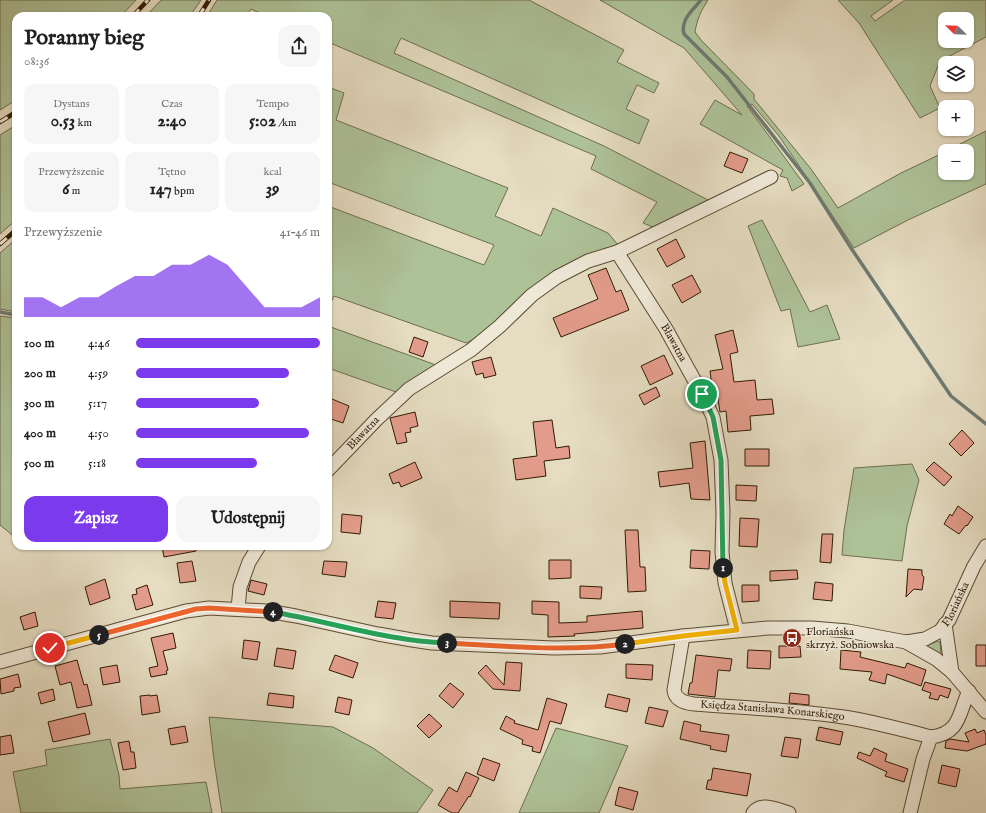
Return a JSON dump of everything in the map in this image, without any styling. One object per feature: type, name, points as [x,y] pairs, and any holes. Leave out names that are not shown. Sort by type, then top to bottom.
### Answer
[{"type":"street","name":"Bławatna","points":[[332,466],[376,420],[409,389],[471,350],[500,326],[532,295],[557,277],[588,261],[617,252],[771,177]]},
{"type":"street","name":"Bławatna","points":[[617,252],[666,329],[713,417],[721,460],[723,512],[722,552],[725,583],[737,630]]},
{"type":"street","name":"Floriańska","points":[[0,662],[186,611],[209,608],[267,611],[393,638],[432,643],[580,648],[737,630],[768,628],[818,628],[848,631],[906,642],[917,641],[930,637],[940,631],[949,620],[974,566],[986,546]]},
{"type":"street","points":[[238,609],[240,587],[249,562],[256,550]]},
{"type":"street","points":[[945,624],[952,672]]},
{"type":"street","name":"Księdza Stanisława Konarskiego","points":[[683,636],[674,690],[676,696],[682,701],[694,704],[796,712],[848,718],[887,725],[931,737]]},
{"type":"street","name":"Floriańska","points":[[906,642],[936,659],[952,672],[986,712]]},
{"type":"street","points":[[910,813],[923,759],[931,737],[945,734],[955,726],[969,691]]},
{"type":"street","points":[[753,813],[759,807],[764,807],[789,813]]},
{"type":"green space","points":[[0,0],[136,0],[125,12],[12,12],[12,102],[0,110]]},
{"type":"green space","points":[[161,0],[201,0],[193,12],[150,12]]},
{"type":"green space","points":[[217,0],[529,0],[624,50],[617,62],[659,83],[654,93],[637,85],[626,109],[649,120],[639,144],[401,38],[394,53],[604,146],[712,202],[655,228],[643,223],[657,202],[591,169],[596,156],[332,44],[332,12],[258,12],[251,9],[249,12],[210,12]]},
{"type":"green space","points":[[600,0],[708,0],[700,15],[695,32],[754,94],[754,99],[811,169],[838,208],[901,173],[938,155],[938,180],[974,180],[974,144],[960,144],[986,131],[986,184],[908,220],[854,248],[779,136],[752,104],[747,106],[804,184],[792,191],[787,178],[780,176],[783,170],[700,124],[715,100],[742,115],[684,48]]},
{"type":"green space","points":[[838,0],[893,0],[871,16],[875,21],[905,0],[986,0],[986,37],[974,43],[974,12],[938,12],[938,48],[965,48],[950,56],[938,56],[938,66],[930,86],[938,104],[938,109],[920,118],[859,23]]},
{"type":"green space","points":[[332,88],[344,93],[336,120],[508,188],[495,216],[541,236],[553,208],[608,233],[619,246],[602,253],[486,333],[466,343],[334,296],[332,300],[332,208],[484,265],[494,245],[332,184]]},
{"type":"green space","points":[[12,128],[12,224],[0,234],[0,135]]},
{"type":"green space","points":[[762,220],[810,312],[827,305],[840,339],[798,347],[790,309],[781,311],[748,226]]},
{"type":"green space","points":[[12,242],[12,311],[0,309],[0,253]]},
{"type":"green space","points":[[0,316],[12,318],[12,535],[0,525]]},
{"type":"green space","points":[[332,327],[436,365],[399,393],[332,369]]},
{"type":"green space","points":[[912,464],[919,480],[907,526],[902,561],[842,555],[844,530],[854,468]]},
{"type":"green space","points":[[938,641],[940,642],[941,653],[938,654],[926,646]]},
{"type":"green space","points":[[209,717],[333,727],[373,748],[433,790],[417,813],[222,813]]},
{"type":"green space","points":[[556,728],[628,746],[599,813],[519,813]]},
{"type":"green space","points":[[110,739],[119,775],[120,789],[206,782],[212,813],[21,813],[13,772],[47,765],[45,750]]},
{"type":"building","points":[[730,152],[748,159],[742,173],[724,166]]},
{"type":"building","points":[[676,239],[685,257],[667,267],[657,249]]},
{"type":"building","points":[[606,268],[616,292],[621,290],[629,310],[561,337],[553,318],[598,299],[588,275]]},
{"type":"building","points":[[692,275],[701,292],[682,303],[672,285]]},
{"type":"building","points":[[733,330],[738,352],[730,354],[734,382],[755,380],[757,400],[772,399],[774,414],[750,416],[751,430],[728,432],[726,411],[720,412],[716,386],[712,386],[710,371],[723,369],[715,335]]},
{"type":"building","points":[[414,337],[428,342],[423,357],[409,352]]},
{"type":"building","points":[[664,355],[673,374],[650,385],[641,366]]},
{"type":"building","points":[[491,357],[496,375],[484,378],[483,373],[476,375],[472,362]]},
{"type":"building","points":[[656,387],[660,396],[644,405],[639,395]]},
{"type":"building","points":[[332,399],[349,406],[343,423],[332,419]]},
{"type":"building","points":[[415,412],[418,426],[410,428],[411,432],[405,433],[407,442],[397,444],[390,418]]},
{"type":"building","points":[[552,420],[556,448],[569,446],[570,458],[544,461],[546,476],[516,480],[513,459],[537,456],[533,422]]},
{"type":"building","points":[[962,430],[974,443],[961,456],[949,444]]},
{"type":"building","points":[[705,441],[710,500],[691,499],[689,483],[660,487],[658,472],[693,468],[690,443]]},
{"type":"building","points":[[745,449],[769,449],[769,466],[745,466]]},
{"type":"building","points":[[415,462],[422,478],[401,487],[399,482],[393,484],[389,474]]},
{"type":"building","points":[[934,462],[952,477],[944,486],[926,470]]},
{"type":"building","points":[[736,485],[757,486],[756,501],[736,500]]},
{"type":"building","points":[[958,506],[973,517],[959,534],[944,524],[950,514],[952,516]]},
{"type":"building","points":[[342,514],[362,516],[360,534],[341,532]]},
{"type":"building","points":[[740,518],[759,519],[757,547],[739,546]]},
{"type":"building","points":[[625,530],[638,530],[640,567],[645,567],[646,591],[628,592]]},
{"type":"building","points":[[822,534],[833,534],[831,563],[820,562]]},
{"type":"building","points":[[163,550],[196,550],[196,551],[164,557]]},
{"type":"building","points":[[691,550],[710,551],[709,569],[690,568]]},
{"type":"building","points":[[549,560],[571,560],[571,578],[549,579]]},
{"type":"building","points":[[192,561],[196,581],[180,583],[177,563]]},
{"type":"building","points":[[324,561],[347,562],[345,577],[322,574]]},
{"type":"building","points":[[908,569],[922,570],[922,575],[924,577],[922,590],[914,589],[906,597]]},
{"type":"building","points":[[797,570],[798,579],[770,581],[770,571]]},
{"type":"building","points":[[105,579],[110,598],[90,605],[85,587]]},
{"type":"building","points":[[251,580],[267,584],[264,595],[248,591]]},
{"type":"building","points":[[815,582],[833,584],[832,601],[813,599]]},
{"type":"building","points":[[147,585],[153,605],[136,610],[132,595],[137,594],[136,589]]},
{"type":"building","points":[[742,585],[759,585],[759,601],[742,602]]},
{"type":"building","points":[[580,586],[602,587],[601,599],[580,598]]},
{"type":"building","points":[[378,601],[396,603],[393,619],[375,617]]},
{"type":"building","points":[[450,601],[500,603],[499,619],[450,617]]},
{"type":"building","points":[[532,601],[559,602],[559,623],[587,622],[587,616],[642,611],[643,628],[574,634],[575,636],[548,637],[548,615],[532,614]]},
{"type":"building","points":[[35,612],[38,626],[24,630],[20,617]]},
{"type":"building","points":[[173,633],[176,648],[163,651],[168,670],[166,671],[167,674],[151,677],[149,668],[158,666],[151,638]]},
{"type":"building","points":[[244,640],[260,642],[257,660],[242,658]]},
{"type":"building","points":[[976,645],[986,645],[986,666],[976,666]]},
{"type":"building","points":[[779,646],[800,646],[801,657],[779,658]]},
{"type":"building","points":[[277,648],[296,651],[293,669],[274,666]]},
{"type":"building","points":[[748,650],[771,651],[770,669],[747,668]]},
{"type":"building","points":[[841,650],[861,652],[860,657],[905,668],[907,663],[926,670],[921,686],[887,674],[885,684],[869,680],[872,672],[840,669]]},
{"type":"building","points":[[335,655],[358,663],[353,678],[329,670]]},
{"type":"building","points":[[696,655],[732,659],[730,671],[718,670],[715,697],[688,694],[690,683],[692,683]]},
{"type":"building","points":[[77,660],[84,685],[87,684],[92,705],[77,708],[71,682],[60,685],[55,666]]},
{"type":"building","points":[[506,662],[522,663],[520,691],[493,689],[478,673],[486,665],[504,685]]},
{"type":"building","points":[[626,664],[653,665],[652,680],[626,678]]},
{"type":"building","points":[[117,665],[120,682],[103,685],[100,668]]},
{"type":"building","points":[[18,674],[21,687],[14,688],[14,691],[1,694],[0,679]]},
{"type":"building","points":[[925,682],[951,689],[948,698],[940,695],[938,700],[929,698],[931,693],[922,690]]},
{"type":"building","points":[[450,683],[464,694],[453,708],[439,696]]},
{"type":"building","points":[[53,689],[55,700],[41,704],[38,693]]},
{"type":"building","points":[[269,693],[294,696],[293,708],[267,705]]},
{"type":"building","points":[[790,693],[809,695],[809,705],[789,703]]},
{"type":"building","points":[[608,694],[630,699],[627,712],[605,707]]},
{"type":"building","points":[[157,695],[160,712],[142,715],[140,696]]},
{"type":"building","points":[[338,697],[352,700],[349,715],[335,712]]},
{"type":"building","points":[[547,698],[567,704],[561,724],[550,721],[540,753],[532,751],[533,747],[522,744],[523,740],[500,729],[506,716],[515,721],[514,723],[538,730]]},
{"type":"building","points":[[649,707],[668,711],[663,727],[645,723]]},
{"type":"building","points":[[85,713],[90,734],[53,742],[48,722]]},
{"type":"building","points":[[429,714],[442,726],[429,738],[417,726]]},
{"type":"building","points":[[684,721],[701,725],[700,731],[729,735],[726,752],[710,749],[711,746],[680,739]]},
{"type":"building","points":[[185,726],[188,742],[171,745],[168,729]]},
{"type":"building","points":[[819,727],[843,732],[840,745],[816,740]]},
{"type":"building","points":[[975,729],[977,733],[984,730],[986,735],[986,744],[967,751],[945,748],[946,741],[950,739],[969,742],[965,733]]},
{"type":"building","points":[[11,735],[14,753],[0,755],[0,737]]},
{"type":"building","points":[[785,737],[801,739],[798,758],[781,756]]},
{"type":"building","points":[[129,741],[131,752],[134,752],[136,768],[123,770],[118,743]]},
{"type":"building","points":[[874,748],[887,754],[885,761],[908,769],[904,782],[885,776],[887,772],[857,758],[859,752],[870,756]]},
{"type":"building","points":[[483,758],[500,764],[494,781],[477,774]]},
{"type":"building","points":[[942,765],[960,769],[956,787],[938,783]]},
{"type":"building","points":[[713,768],[751,774],[747,796],[706,789],[708,780],[711,780]]},
{"type":"building","points":[[466,772],[479,778],[470,797],[469,796],[458,813],[452,813],[438,805],[449,787],[457,792]]},
{"type":"building","points":[[619,787],[638,792],[633,810],[615,805]]},
{"type":"waterway","points":[[701,0],[691,11],[686,20],[683,29],[684,34],[727,77],[810,183],[851,248],[951,396],[986,424]]},
{"type":"waterway","points":[[0,312],[12,314]]},
{"type":"railway","points":[[137,12],[148,0]]},
{"type":"railway","points":[[202,12],[209,0]]},
{"type":"railway","points":[[0,122],[12,114]]},
{"type":"railway","points":[[0,244],[12,234]]},
{"type":"place","name":"Floriańska skrzyż. Sobniowska","points":[[792,638]]},
{"type":"route","points":[[50,648],[158,618],[196,609],[209,608],[267,611],[393,638],[432,643],[580,648],[600,647],[737,630],[725,583],[722,552],[723,512],[721,460],[713,417],[702,394]]}]
